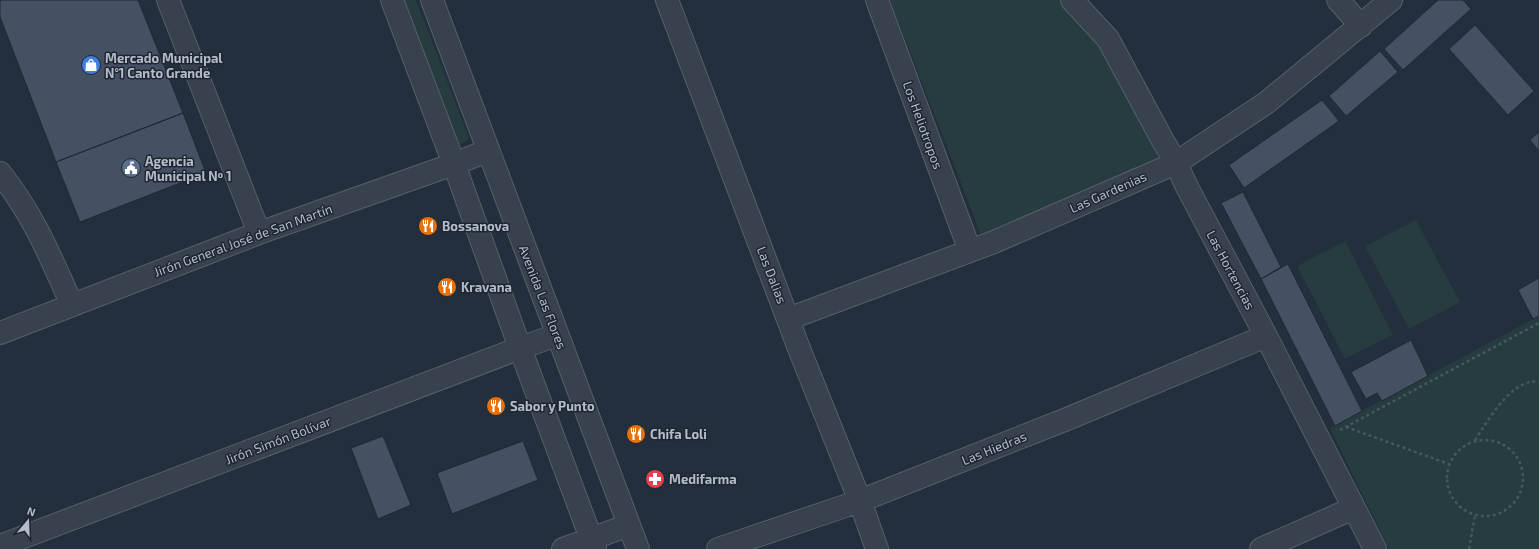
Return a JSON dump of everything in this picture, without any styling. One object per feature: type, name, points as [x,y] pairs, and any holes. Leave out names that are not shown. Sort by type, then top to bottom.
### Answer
[{"type":"street","points":[[168,0],[259,233]]},
{"type":"street","points":[[392,0],[454,164],[520,348],[593,544]]},
{"type":"street","name":"Avenida Las Flores","points":[[432,0],[487,151],[638,549]]},
{"type":"street","name":"Las Dalias","points":[[666,0],[788,319],[860,501],[877,549]]},
{"type":"street","name":"Los Heliotropos","points":[[877,0],[970,251]]},
{"type":"street","name":"Las Hortencias","points":[[1072,0],[1108,39],[1176,163],[1187,187],[1266,336],[1375,549]]},
{"type":"street","points":[[1338,0],[1361,26]]},
{"type":"street","name":"Las Gardenias","points":[[788,319],[994,242],[1176,163],[1266,103],[1392,0]]},
{"type":"street","name":"Jirón General José de San Martín","points":[[0,333],[259,233],[487,151]]},
{"type":"street","points":[[0,173],[12,188],[37,228],[72,305]]},
{"type":"street","name":"Jirón Simón Bolívar","points":[[0,546],[557,335]]},
{"type":"street","name":"Las Hiedras","points":[[718,549],[860,501],[1067,419],[1266,336]]},
{"type":"street","points":[[1261,549],[1354,508]]},
{"type":"street","points":[[563,549],[593,544],[629,525]]},
{"type":"path","points":[[1337,432],[1539,323]]},
{"type":"path","points":[[1476,440],[1494,410],[1513,390],[1529,382],[1539,382]]},
{"type":"path","points":[[1345,427],[1449,464]]},
{"type":"path","points":[[1488,439],[1500,442],[1511,449],[1522,465],[1524,477],[1523,489],[1517,500],[1509,508],[1498,514],[1486,516],[1474,515],[1464,510],[1455,502],[1449,492],[1446,480],[1449,464],[1455,453],[1464,445],[1476,440],[1488,439]]},
{"type":"path","points":[[1470,549],[1474,515]]},
{"type":"green space","points":[[396,0],[416,0],[469,138],[464,143],[456,145]]},
{"type":"green space","points":[[890,0],[1059,0],[1100,46],[1159,159],[981,235]]},
{"type":"green space","points":[[1416,220],[1460,302],[1409,329],[1365,246]]},
{"type":"green space","points":[[1345,241],[1393,335],[1345,359],[1297,266]]},
{"type":"green space","points":[[1539,316],[1539,549],[1389,549],[1330,428]]},
{"type":"building","name":"Mercado Municipal N°1 Canto Grande","points":[[0,0],[138,0],[183,113],[56,162],[0,17]]},
{"type":"building","points":[[1438,0],[1463,0],[1471,9],[1403,70],[1384,49]]},
{"type":"building","points":[[1475,25],[1534,91],[1508,115],[1449,49]]},
{"type":"building","points":[[1380,51],[1398,72],[1346,116],[1329,96]]},
{"type":"building","points":[[1322,100],[1339,121],[1244,188],[1229,165]]},
{"type":"building","name":"Agencia Municipal Nº 1","points":[[183,113],[206,173],[80,222],[56,162]]},
{"type":"building","points":[[1539,132],[1539,151],[1530,140]]},
{"type":"building","points":[[1243,192],[1281,267],[1261,279],[1221,203]]},
{"type":"building","points":[[1288,264],[1362,411],[1335,426],[1261,279]]},
{"type":"building","points":[[1539,278],[1539,316],[1533,319],[1518,290]]},
{"type":"building","points":[[1411,340],[1428,376],[1382,401],[1377,393],[1366,399],[1351,372]]},
{"type":"building","points":[[383,436],[411,505],[378,519],[351,448]]},
{"type":"building","points":[[523,441],[538,480],[452,514],[437,473]]},
{"type":"place","name":"Mercado Municipal N°1 Canto Grande","points":[[91,65]]},
{"type":"place","name":"Agencia Municipal Nº 1","points":[[131,168]]},
{"type":"place","name":"Bossanova","points":[[428,226]]},
{"type":"place","name":"Kravana","points":[[447,287]]},
{"type":"place","name":"Sabor y Punto","points":[[496,406]]},
{"type":"place","name":"Chifa Loli","points":[[636,434]]},
{"type":"place","name":"Medifarma","points":[[655,479]]}]
